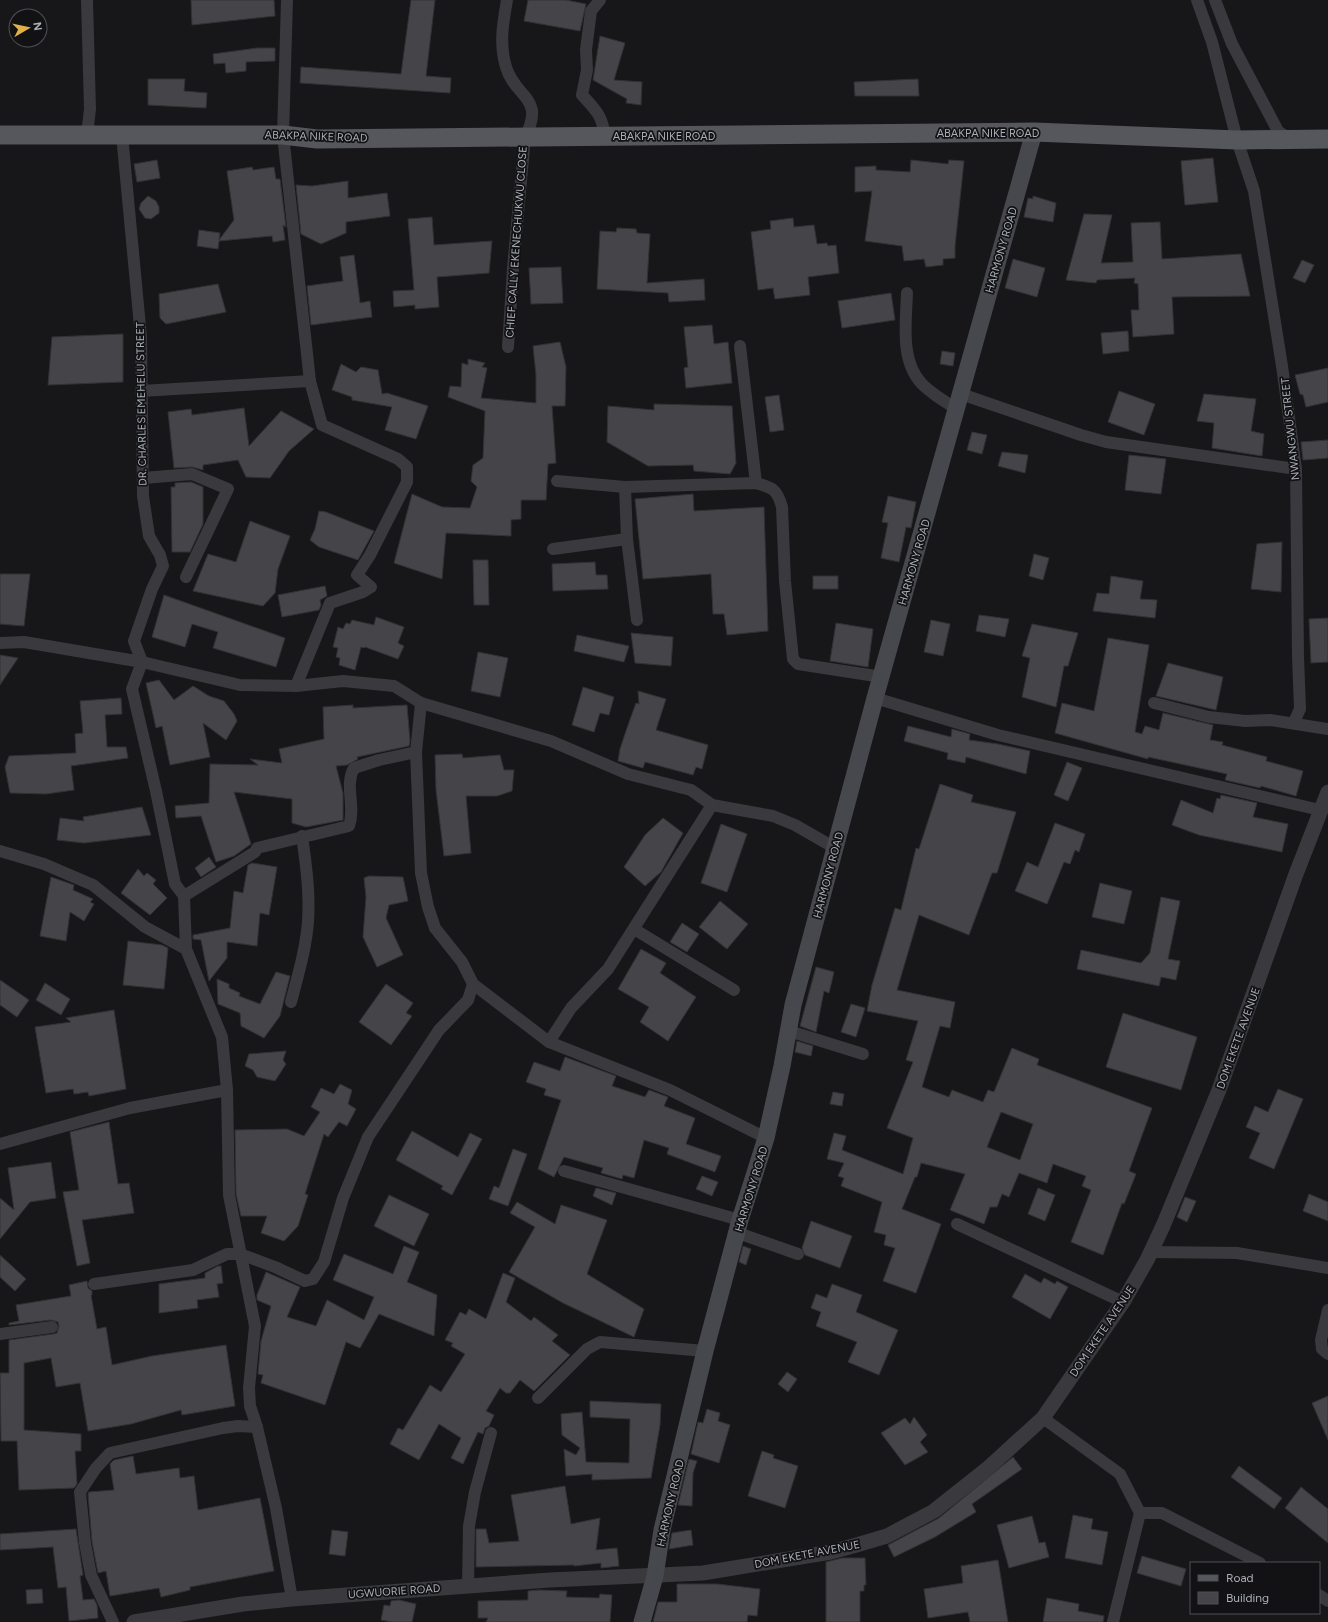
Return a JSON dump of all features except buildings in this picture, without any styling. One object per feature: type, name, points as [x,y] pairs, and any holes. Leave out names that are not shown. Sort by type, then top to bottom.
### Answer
[{"type":"main road","name":"ABAKPA NIKE ROAD","points":[[0,135],[283,135],[317,139],[1034,132],[1237,140],[1328,138]]},
{"type":"main road","name":"HARMONY ROAD","points":[[642,1622],[655,1576],[662,1530],[705,1350],[739,1226],[766,1138],[789,1031],[793,1005],[875,698],[1034,132]]},
{"type":"street","points":[[87,0],[90,109],[87,135]]},
{"type":"street","points":[[287,0],[283,135],[310,381],[322,425],[398,459],[407,467],[407,482],[370,555],[357,575],[371,587],[363,592],[330,603],[296,686]]},
{"type":"street","name":"CHIEF CALLY EKENECHUKWU CLOSE","points":[[507,0],[501,38],[506,68],[530,103],[533,114],[531,124],[525,137],[513,268],[508,347]]},
{"type":"street","points":[[600,0],[591,10],[586,50],[587,70],[582,95],[599,113],[604,127],[604,136]]},
{"type":"street","name":"NWANGWU STREET","points":[[1197,0],[1212,42],[1237,140],[1254,191],[1282,366],[1296,469],[1300,709],[1294,722]]},
{"type":"street","points":[[1215,0],[1232,44],[1278,131],[1286,137],[1328,138]]},
{"type":"street","name":"DR. CHARLES EMEHELU STREET","points":[[122,136],[141,337],[143,478],[146,521],[149,536],[160,555],[163,566],[152,589],[134,641],[142,662]]},
{"type":"street","points":[[906,294],[906,342],[909,360],[915,374],[935,395],[1106,442],[1296,469]]},
{"type":"street","points":[[740,346],[756,483]]},
{"type":"street","points":[[141,391],[310,381]]},
{"type":"street","points":[[143,478],[192,474],[228,488],[186,577]]},
{"type":"street","points":[[556,481],[625,487],[756,483],[772,488],[779,496],[782,507],[785,580],[793,659],[798,664],[882,677]]},
{"type":"street","points":[[625,487],[627,539],[637,620]]},
{"type":"street","points":[[553,549],[627,539]]},
{"type":"street","points":[[0,643],[24,642],[142,662],[240,685],[296,686],[343,681],[366,682],[394,686],[421,703],[551,741],[628,774],[691,790],[712,805],[773,816],[795,825],[835,848]]},
{"type":"street","points":[[142,662],[132,689],[156,791],[174,884],[184,896],[186,949],[222,1036],[227,1090],[229,1196],[255,1326],[249,1388],[250,1406],[257,1427],[276,1508],[292,1599]]},
{"type":"street","points":[[875,698],[998,735],[1320,810]]},
{"type":"street","points":[[421,703],[416,752],[421,873],[428,907],[435,928],[462,962],[473,984],[549,1042],[670,1090],[766,1138]]},
{"type":"street","points":[[1154,703],[1209,717],[1245,721],[1270,720],[1294,722],[1328,729]]},
{"type":"street","points":[[184,896],[255,852],[257,848],[302,836],[350,826],[352,818],[350,776],[354,768],[379,760],[416,752]]},
{"type":"street","name":"DOM EKETE AVENUE","points":[[655,1576],[703,1573],[831,1552],[887,1536],[934,1511],[987,1469],[1043,1418],[1124,1302],[1150,1252],[1219,1090],[1320,810],[1328,792]]},
{"type":"street","points":[[549,1042],[572,1008],[608,969],[712,805]]},
{"type":"street","points":[[291,1002],[303,959],[308,921],[307,868],[302,836]]},
{"type":"street","points":[[0,851],[44,864],[93,885],[145,927],[186,949]]},
{"type":"street","points":[[634,929],[734,990]]},
{"type":"street","points":[[94,1284],[193,1270],[227,1254],[240,1254],[275,1267],[305,1281],[313,1279],[324,1262],[343,1198],[368,1137],[439,1030],[468,1000],[473,984]]},
{"type":"street","points":[[789,1031],[863,1054]]},
{"type":"street","points":[[0,1144],[130,1108],[227,1090]]},
{"type":"street","points":[[564,1170],[739,1226],[798,1254]]},
{"type":"street","points":[[957,1224],[1124,1302]]},
{"type":"street","points":[[1150,1252],[1237,1253],[1328,1268]]},
{"type":"street","points":[[1328,1310],[1321,1340],[1322,1349],[1328,1354]]},
{"type":"street","points":[[0,1334],[52,1328]]},
{"type":"street","points":[[538,1398],[587,1349],[600,1342],[705,1350]]},
{"type":"street","points":[[1043,1418],[1120,1474],[1140,1513],[1113,1622]]},
{"type":"street","points":[[113,1622],[91,1575],[85,1543],[80,1492],[96,1468],[110,1453],[223,1428],[257,1427]]},
{"type":"street","points":[[468,1586],[469,1526],[474,1492],[491,1433]]},
{"type":"street","points":[[1140,1513],[1162,1513],[1258,1562]]},
{"type":"street","name":"UGWUORIE ROAD","points":[[134,1622],[167,1619],[243,1604],[292,1599],[550,1580],[655,1576]]}]
